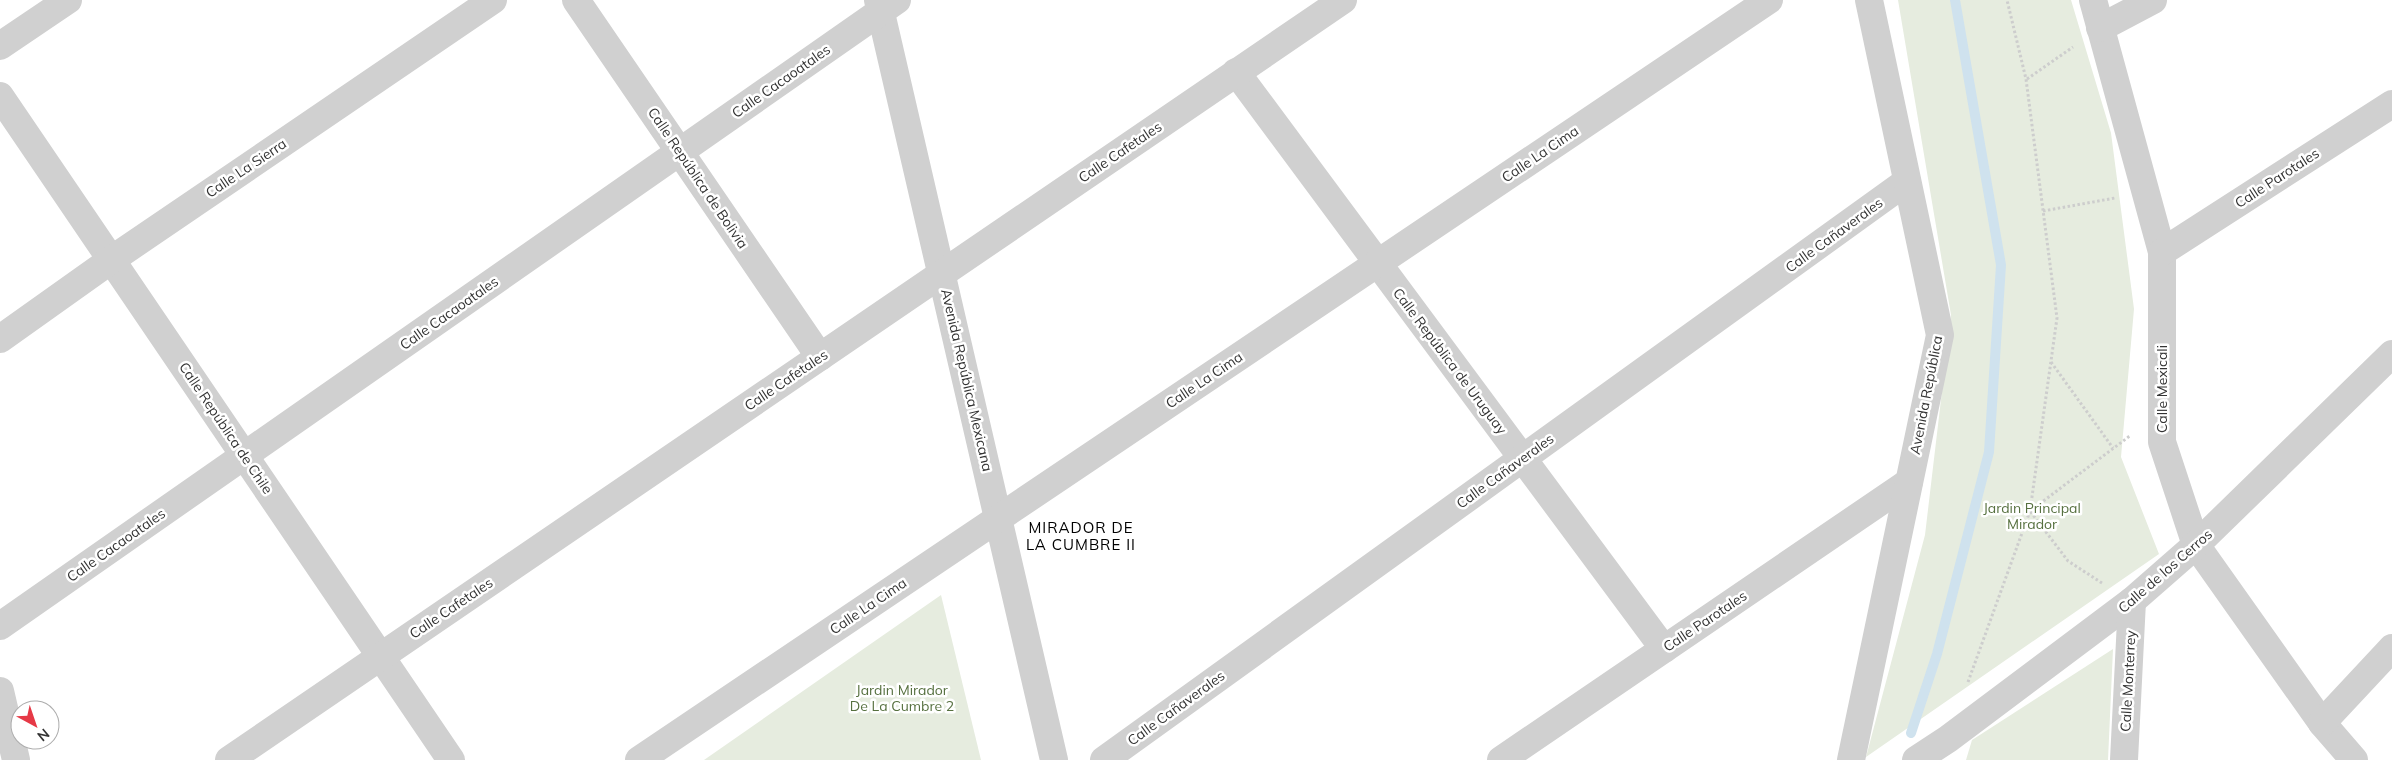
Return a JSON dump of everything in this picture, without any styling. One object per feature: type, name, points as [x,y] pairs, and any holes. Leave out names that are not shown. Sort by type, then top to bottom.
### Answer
[{"type":"street","points":[[0,46],[68,0]]},
{"type":"street","name":"Calle La Sierra","points":[[0,340],[111,260],[493,0]]},
{"type":"street","name":"Calle República de Bolivia","points":[[576,0],[820,357]]},
{"type":"street","name":"Calle Cafetales","points":[[229,760],[1343,0]]},
{"type":"street","name":"Calle La Cima","points":[[640,760],[1769,0]]},
{"type":"street","name":"Avenida República","points":[[1851,760],[1940,335],[1906,182],[1869,0]]},
{"type":"street","name":"Calle Mexicali","points":[[2093,0],[2162,252],[2162,442],[2196,545],[2322,723],[2354,760]]},
{"type":"street","points":[[2100,28],[2153,0]]},
{"type":"street","name":"Calle Cacaoatales","points":[[0,626],[680,152],[885,4]]},
{"type":"street","name":"Avenida República Mexicana","points":[[885,4],[942,274],[1054,760]]},
{"type":"street","name":"Calle República de Uruguay","points":[[1236,72],[1664,649]]},
{"type":"street","name":"Calle República de Chile","points":[[0,96],[451,760]]},
{"type":"street","name":"Calle Parotales","points":[[2162,252],[2392,104]]},
{"type":"street","name":"Calle Cañaverales","points":[[1104,760],[1906,182]]},
{"type":"street","name":"Calle de los Cerros","points":[[1916,760],[1945,750],[2132,602],[2196,545],[2392,354]]},
{"type":"street","name":"Calle Parotales","points":[[1502,760],[1909,482]]},
{"type":"street","name":"Calle Monterrey","points":[[2124,760],[2132,602]]},
{"type":"street","points":[[2322,723],[2392,648]]},
{"type":"street","points":[[0,692],[16,760]]},
{"type":"path","points":[[1968,684],[2030,511],[2057,318],[2026,79],[2007,0]]},
{"type":"path","points":[[2026,79],[2100,28]]},
{"type":"path","points":[[2043,212],[2145,193]]},
{"type":"path","points":[[2051,362],[2113,448]]},
{"type":"path","points":[[2030,511],[2162,411]]},
{"type":"path","points":[[2030,511],[2068,562],[2132,602]]},
{"type":"green space","name":"Jardin Principal Mirador","points":[[1898,0],[2071,0],[2111,133],[2134,309],[2121,457],[2159,554],[1866,757],[1925,535],[1951,315]]},
{"type":"green space","name":"Jardin Mirador De La Cumbre 2","points":[[941,595],[981,760],[704,760]]},
{"type":"green space","points":[[2113,649],[2108,760],[1966,760],[1972,740]]},
{"type":"waterway","points":[[1911,733],[1937,654],[1989,452],[2001,265],[1955,0]]},
{"type":"district","name":"MIRADOR DE LA CUMBRE II","points":[[1081,536]]}]
